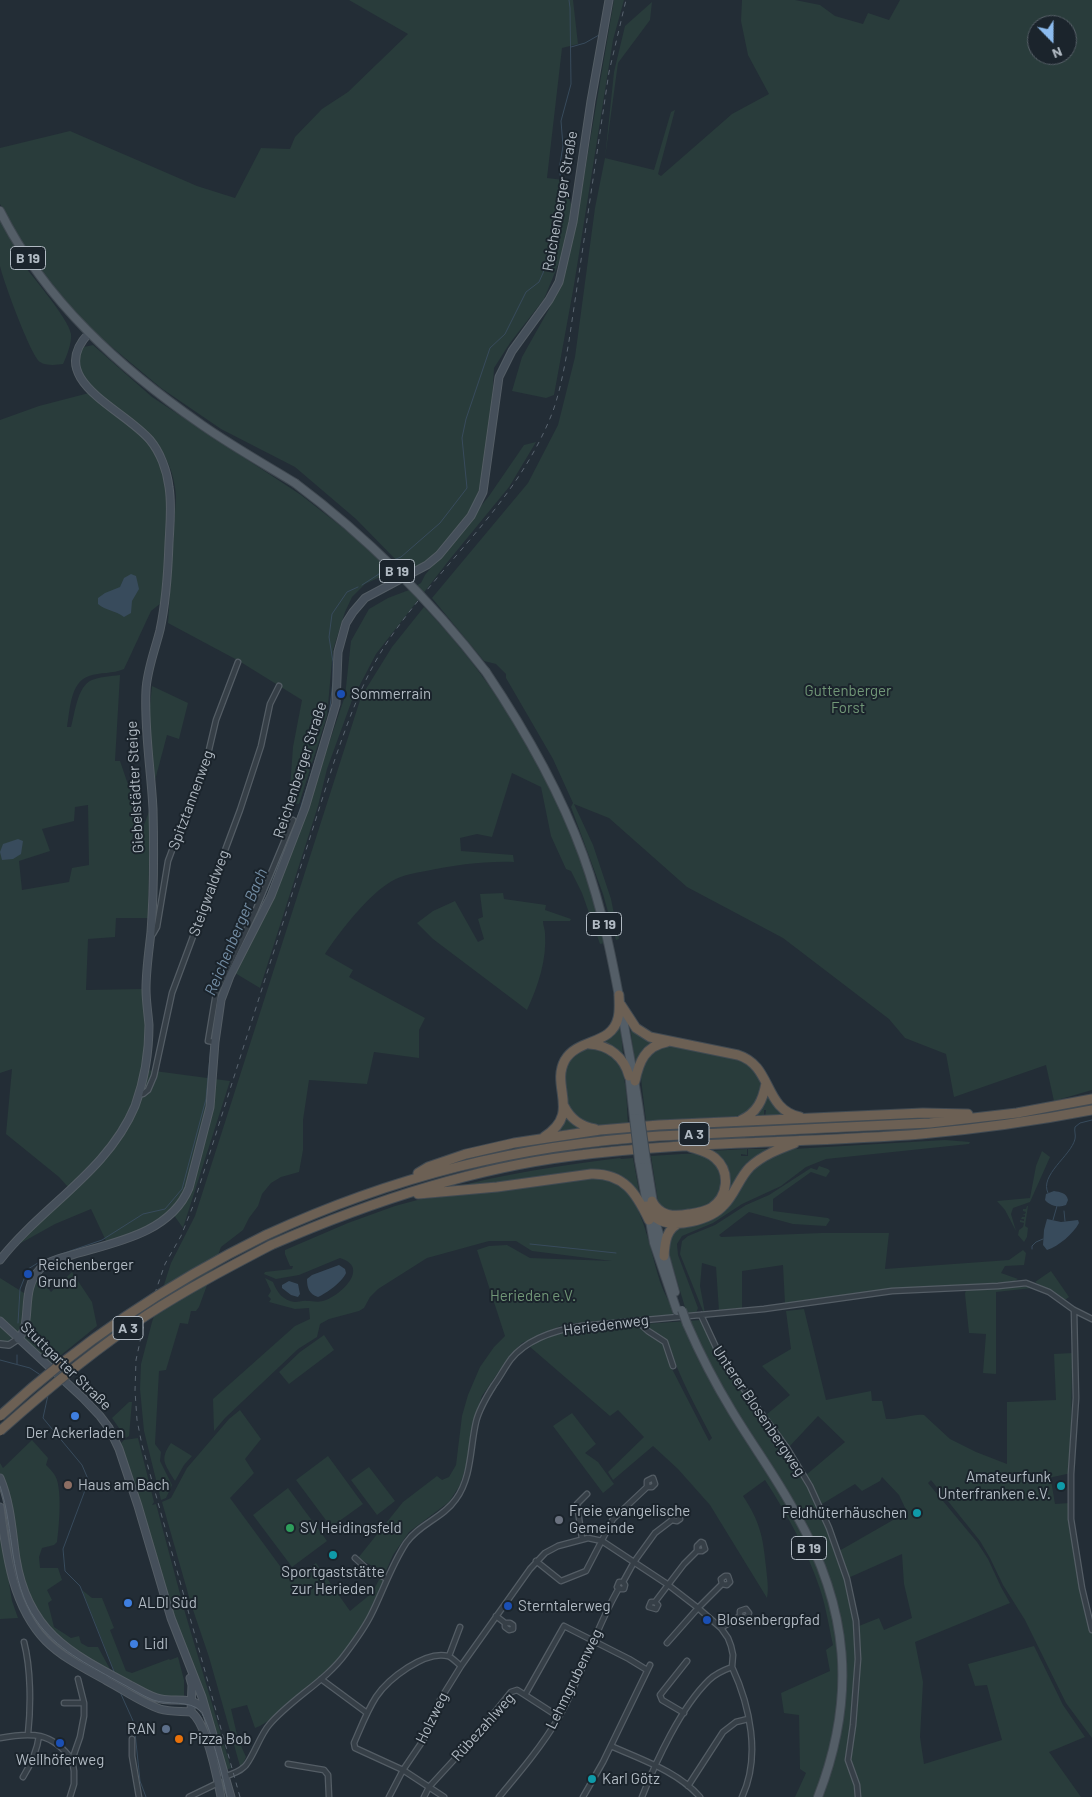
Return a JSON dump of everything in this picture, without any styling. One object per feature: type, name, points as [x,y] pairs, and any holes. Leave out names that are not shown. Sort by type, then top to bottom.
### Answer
[{"type":"highway","points":[[540,1139],[551,1132],[562,1115],[564,1106],[561,1080],[562,1067],[570,1053],[586,1044],[603,1038],[613,1029],[618,1019],[619,995]]},
{"type":"highway","name":"B 19","points":[[621,1005],[639,1031],[654,1039],[669,1042]]},
{"type":"highway","points":[[632,1079],[645,1054],[656,1046],[669,1042],[742,1056],[749,1060],[758,1068],[774,1100],[792,1115],[810,1119],[923,1113],[994,1116]]},
{"type":"highway","name":"B 19","points":[[586,1044],[599,1045],[612,1051],[624,1064],[632,1079]]},
{"type":"highway","points":[[736,1122],[749,1116],[758,1106],[764,1094],[766,1083]]},
{"type":"highway","name":"A 3","points":[[0,1416],[60,1364],[108,1327],[192,1274],[266,1235],[331,1207],[449,1168],[500,1156],[594,1141],[659,1136],[930,1123],[994,1116],[1092,1100]]},
{"type":"highway","points":[[564,1106],[568,1114],[577,1122],[586,1127],[600,1130]]},
{"type":"highway","name":"A 3","points":[[0,1431],[68,1372],[147,1315],[225,1269],[271,1245],[317,1225],[402,1195],[473,1175],[538,1161],[615,1151],[919,1134],[972,1129],[1092,1110]]},
{"type":"highway","name":"A 3","points":[[399,1183],[428,1167],[466,1154],[540,1139],[600,1130],[659,1125],[810,1119]]},
{"type":"highway","name":"A 3","points":[[652,1219],[669,1223],[679,1219],[702,1219],[717,1212],[728,1200],[740,1179],[755,1162],[770,1153],[802,1140]]},
{"type":"highway","points":[[649,1204],[662,1213],[679,1219],[700,1213],[712,1207],[721,1198],[726,1185],[724,1173],[716,1159],[706,1152],[685,1146]]},
{"type":"highway","points":[[402,1195],[488,1188],[602,1174],[617,1179],[630,1188],[652,1219]]},
{"type":"highway","points":[[649,1204],[652,1219]]},
{"type":"highway","points":[[664,1256],[665,1241],[668,1233],[679,1219]]},
{"type":"main road","name":"Reichenberger Straße","points":[[18,1340],[25,1330],[29,1287],[41,1269],[55,1260],[137,1235],[162,1222],[176,1211],[184,1200],[189,1188],[210,1107],[213,1041],[221,1000],[304,808],[336,704],[338,652],[346,623],[365,598],[427,565],[439,555],[471,516],[483,492],[499,377],[512,351],[549,300],[559,282],[573,222],[608,0]]},
{"type":"main road","name":"B 19","points":[[0,211],[16,240],[44,282],[89,333],[118,360],[166,399],[203,426],[295,483],[337,515],[372,547],[448,624],[486,672],[513,712],[536,752],[570,823],[583,855],[601,911],[625,1029],[649,1204]]},
{"type":"main road","name":"Giebelstädter Steige","points":[[0,1260],[37,1219],[92,1170],[104,1156],[132,1112],[139,1094],[148,1045],[149,1026],[146,984],[152,881],[152,807],[145,724],[146,687],[164,605],[171,509],[169,486],[164,465],[151,442],[134,423],[91,391],[80,378],[74,361],[76,351],[89,333]]},
{"type":"main road","name":"B 19","points":[[652,1219],[679,1311]]},
{"type":"main road","name":"B 19","points":[[652,1219],[654,1243],[685,1324],[722,1402],[783,1499],[800,1530],[814,1560],[828,1598],[838,1658],[838,1701],[829,1750],[813,1797]]},
{"type":"main road","name":"Stuttgarter Straße","points":[[0,1321],[18,1340],[83,1398],[109,1428],[128,1474],[166,1602],[206,1711],[231,1797]]},
{"type":"main road","name":"B 19","points":[[685,1324],[722,1393],[804,1528],[817,1555],[832,1596],[839,1629],[842,1657],[842,1702],[834,1751],[818,1797]]},
{"type":"main road","points":[[0,1478],[8,1502],[16,1560],[22,1585],[33,1611],[44,1628],[66,1648],[154,1697],[193,1701],[206,1711]]},
{"type":"main road","points":[[0,1507],[15,1587],[26,1614],[38,1632],[61,1653],[127,1692],[159,1708],[191,1712],[202,1726],[221,1797]]},
{"type":"main road","name":"Stuttgarter Straße","points":[[186,1659],[192,1685],[193,1701],[191,1712]]},
{"type":"main road","name":"Stuttgarter Straße","points":[[193,1701],[198,1695],[197,1688]]},
{"type":"street","name":"Spitztannenweg","points":[[150,939],[156,927],[168,861],[208,754],[216,720],[238,662]]},
{"type":"street","name":"Steigwaldweg","points":[[139,1094],[144,1094],[148,1090],[154,1076],[172,993],[240,810],[261,746],[270,704],[279,686]]},
{"type":"street","name":"Reichenberger Straße","points":[[259,911],[293,820]]},
{"type":"street","name":"Heriedenweg","points":[[189,1797],[197,1795],[201,1790],[225,1776],[245,1767],[268,1726],[345,1655],[371,1615],[406,1543],[416,1531],[456,1499],[470,1463],[477,1420],[487,1397],[512,1359],[528,1344],[564,1329],[764,1309],[892,1291],[1030,1283],[1049,1292],[1074,1310]]},
{"type":"street","points":[[1092,1319],[1074,1310],[1076,1398],[1071,1474],[1071,1519],[1082,1588],[1092,1630]]},
{"type":"street","name":"Unterer Blosenbergweg","points":[[701,1315],[721,1358],[787,1448],[810,1486],[829,1528],[847,1579],[856,1621],[858,1659],[853,1725],[848,1760],[857,1785],[858,1797]]},
{"type":"street","points":[[638,1321],[665,1342],[672,1366]]},
{"type":"street","points":[[0,1344],[9,1345],[18,1340]]},
{"type":"street","points":[[536,1561],[561,1581],[586,1571],[613,1519],[647,1487]]},
{"type":"street","points":[[582,1539],[577,1504],[587,1494]]},
{"type":"street","points":[[634,1562],[655,1533],[672,1520]]},
{"type":"street","points":[[444,1797],[403,1770],[355,1748],[354,1743],[367,1713],[384,1687],[406,1669],[432,1657],[450,1656],[461,1666],[536,1561],[555,1548],[588,1538],[602,1541],[667,1584],[721,1628],[728,1638],[733,1655],[732,1667],[743,1694],[751,1741],[751,1769],[742,1797]]},
{"type":"street","points":[[655,1602],[667,1584],[698,1550]]},
{"type":"street","points":[[354,1558],[366,1568],[387,1579]]},
{"type":"street","name":"Lehmgrubenweg","points":[[498,1797],[518,1775],[559,1717],[619,1588],[617,1587],[618,1584],[621,1581],[623,1582],[634,1562]]},
{"type":"street","points":[[668,1642],[722,1584]]},
{"type":"street","points":[[496,1616],[505,1623]]},
{"type":"street","points":[[721,1628],[740,1616]]},
{"type":"street","name":"Rübezahlweg","points":[[429,1787],[474,1738],[511,1692],[517,1690],[525,1696],[564,1626],[594,1640]]},
{"type":"street","points":[[450,1656],[460,1627]]},
{"type":"street","points":[[594,1640],[647,1670]]},
{"type":"street","points":[[24,1642],[27,1652],[31,1709],[28,1734]]},
{"type":"street","points":[[684,1713],[662,1700],[660,1695],[687,1661]]},
{"type":"street","points":[[583,1797],[611,1746],[650,1665]]},
{"type":"street","name":"Holzweg","points":[[389,1797],[403,1770],[426,1736],[440,1700],[461,1666]]},
{"type":"street","points":[[642,1797],[655,1766],[684,1713],[698,1692],[710,1679],[732,1667]]},
{"type":"street","points":[[72,1760],[80,1737],[84,1716],[84,1703],[78,1679]]},
{"type":"street","points":[[321,1679],[367,1713]]},
{"type":"street","points":[[525,1696],[559,1717]]},
{"type":"street","points":[[64,1703],[84,1703]]},
{"type":"street","points":[[688,1786],[724,1732],[736,1722],[748,1719]]},
{"type":"street","points":[[0,1738],[28,1734],[47,1737],[52,1740],[72,1760],[74,1784],[70,1797]]},
{"type":"street","points":[[23,1778],[32,1763],[38,1747],[39,1736]]},
{"type":"street","points":[[132,1738],[132,1756],[139,1797]]},
{"type":"street","points":[[611,1746],[655,1766],[688,1786],[700,1797]]},
{"type":"street","points":[[288,1764],[324,1770],[328,1775],[329,1797]]},
{"type":"street","points":[[424,1797],[429,1787]]},
{"type":"green space","points":[[349,0],[573,0],[578,44],[562,48],[547,178],[564,180],[571,204],[579,206],[614,0],[624,0],[613,40],[574,285],[554,395],[546,398],[512,391],[522,357],[549,309],[560,284],[563,253],[544,299],[510,343],[494,368],[492,404],[482,483],[467,517],[433,558],[406,574],[399,563],[356,519],[295,467],[221,429],[161,388],[83,323],[46,280],[17,235],[0,204],[0,148],[70,131],[197,186],[235,198],[261,148],[290,149],[295,137],[322,109],[348,92],[408,34]]},
{"type":"green space","name":"Guttenberger Forst","points":[[742,0],[795,0],[820,5],[835,16],[863,24],[868,13],[889,20],[900,0],[1092,0],[1092,1090],[1054,1101],[1046,1065],[954,1097],[946,1054],[905,1038],[889,1019],[783,938],[687,887],[609,818],[574,804],[593,845],[611,899],[619,939],[616,940],[603,894],[571,807],[573,803],[553,759],[506,678],[506,674],[496,664],[484,661],[432,598],[528,483],[558,425],[575,357],[595,208],[605,158],[654,170],[671,112],[675,110],[658,174],[661,176],[732,114],[769,94],[748,55],[741,21]]},
{"type":"green space","points":[[652,2],[650,20],[618,63],[605,158],[614,72],[625,26]]},
{"type":"green space","points":[[0,220],[19,252],[15,255],[47,294],[69,327],[71,341],[63,364],[48,365],[40,362],[24,333],[0,266]]},
{"type":"green space","points":[[93,345],[152,397],[301,495],[356,538],[388,569],[380,577],[365,584],[352,597],[345,612],[333,650],[327,716],[299,804],[289,802],[293,747],[302,700],[239,661],[168,623],[176,496],[174,480],[170,466],[156,442],[136,422],[92,389],[81,375],[78,360],[79,348]]},
{"type":"green space","points":[[89,393],[128,422],[148,442],[158,458],[164,477],[168,520],[161,603],[151,611],[124,669],[83,679],[74,691],[70,705],[67,727],[71,727],[80,694],[87,683],[98,678],[120,675],[115,761],[120,761],[136,808],[132,843],[138,841],[150,809],[148,918],[116,918],[115,937],[88,939],[86,990],[143,989],[145,1047],[142,1069],[130,1108],[111,1141],[68,1187],[59,1177],[6,1134],[12,1069],[0,1073],[0,420],[39,406]],"holes":[[[88,805],[89,865],[72,868],[69,882],[22,890],[19,861],[50,851],[42,829],[74,821],[75,807]]]},
{"type":"green space","points":[[536,442],[509,487],[376,654],[352,700],[327,769],[318,806],[260,988],[235,973],[308,805],[345,696],[351,641],[369,609],[421,583],[425,575],[489,496],[524,445]]},
{"type":"green space","points":[[424,607],[481,674],[529,748],[556,800],[578,849],[605,943],[600,944],[582,893],[571,871],[566,869],[551,836],[541,787],[512,773],[492,837],[477,834],[460,838],[461,851],[513,855],[514,862],[459,865],[400,877],[383,887],[347,924],[325,954],[353,970],[349,977],[425,1018],[419,1030],[419,1058],[374,1052],[367,1084],[309,1080],[303,1120],[303,1150],[299,1172],[281,1177],[271,1183],[262,1194],[258,1206],[243,1230],[221,1247],[199,1307],[196,1311],[191,1311],[188,1324],[180,1323],[166,1370],[159,1371],[155,1444],[161,1452],[160,1461],[172,1485],[166,1498],[161,1500],[144,1431],[140,1389],[141,1364],[152,1322],[171,1263],[195,1216],[361,697],[392,647]]},
{"type":"green space","points":[[152,686],[188,703],[179,739],[167,735],[154,784],[148,724]]},
{"type":"green space","points":[[503,893],[504,899],[546,905],[545,910],[571,919],[570,921],[543,921],[545,953],[535,992],[527,1010],[433,939],[417,923],[433,911],[455,901],[478,942],[484,939],[478,919],[483,917],[480,894]]},
{"type":"green space","points":[[619,1026],[621,1029],[623,1056],[600,1041]]},
{"type":"green space","points":[[630,1026],[660,1042],[636,1063],[635,1063]]},
{"type":"green space","points":[[664,1046],[696,1049],[744,1061],[753,1068],[761,1081],[757,1101],[749,1110],[737,1116],[646,1121],[640,1070],[648,1055]]},
{"type":"green space","points":[[588,1048],[607,1051],[619,1065],[625,1084],[628,1123],[604,1126],[586,1124],[576,1118],[572,1112],[564,1087],[565,1070],[571,1059],[579,1052]]},
{"type":"green space","points":[[147,1070],[230,1081],[183,1228],[171,1211],[136,1232],[107,1243],[91,1209],[55,1224],[12,1248],[106,1158],[136,1110]]},
{"type":"green space","points":[[766,1093],[790,1116],[765,1117],[766,1110],[764,1110],[764,1117],[750,1116]]},
{"type":"green space","points":[[564,1116],[581,1128],[557,1131]]},
{"type":"green space","points":[[945,1140],[970,1142],[969,1144],[826,1159],[806,1167],[781,1186],[742,1204],[713,1223],[682,1236],[677,1244],[678,1255],[698,1308],[696,1313],[687,1314],[669,1254],[669,1242],[672,1234],[684,1226],[701,1223],[721,1214],[749,1172],[759,1163],[778,1153],[793,1149]]},
{"type":"green space","points":[[747,1149],[747,1155],[741,1154],[741,1156],[748,1156],[748,1149],[773,1149],[727,1196],[728,1185],[709,1151]]},
{"type":"green space","points":[[1042,1151],[1050,1157],[1030,1202],[1013,1208],[1011,1214],[1016,1231],[1005,1210],[997,1201],[1030,1198],[1036,1166]]},
{"type":"green space","points":[[700,1154],[713,1160],[721,1173],[721,1188],[714,1202],[707,1207],[673,1213],[661,1206],[658,1201],[651,1156]]},
{"type":"green space","points":[[620,1158],[633,1158],[639,1191],[617,1176],[591,1170],[447,1189],[533,1170]]},
{"type":"green space","points":[[819,1166],[830,1171],[826,1177],[811,1172],[773,1199],[773,1211],[828,1218],[830,1220],[826,1226],[793,1224],[749,1212],[719,1235],[721,1237],[822,1233],[889,1233],[885,1269],[1009,1260],[1023,1250],[1026,1253],[1024,1265],[1005,1266],[1001,1273],[1018,1279],[1013,1282],[892,1289],[785,1304],[783,1265],[742,1271],[742,1308],[719,1311],[716,1267],[702,1263],[700,1286],[705,1313],[680,1254],[682,1241],[688,1236],[715,1225],[746,1205],[769,1195],[811,1168],[817,1170]]},
{"type":"green space","name":"Herieden e.V.","points":[[583,1178],[609,1179],[626,1191],[634,1202],[646,1230],[662,1287],[675,1315],[565,1324],[522,1343],[510,1355],[482,1396],[474,1419],[467,1463],[460,1485],[449,1502],[409,1532],[393,1555],[385,1573],[358,1558],[403,1502],[437,1476],[442,1480],[449,1477],[456,1465],[462,1416],[468,1395],[480,1367],[494,1347],[505,1336],[477,1250],[489,1246],[507,1245],[530,1258],[612,1261],[532,1251],[516,1241],[489,1241],[427,1258],[378,1289],[370,1297],[364,1308],[329,1319],[320,1324],[317,1337],[298,1349],[225,1418],[214,1431],[213,1399],[295,1326],[310,1319],[309,1308],[295,1309],[269,1302],[271,1299],[268,1296],[271,1291],[265,1278],[273,1282],[287,1300],[318,1302],[326,1300],[339,1292],[353,1274],[353,1268],[349,1262],[340,1258],[299,1275],[276,1279],[264,1274],[265,1272],[292,1269],[293,1266],[290,1266],[285,1250],[348,1223],[421,1199],[483,1193]]},
{"type":"green space","points":[[1027,1206],[1025,1226],[1028,1228],[1027,1237],[1024,1242],[1018,1235],[1024,1223],[1020,1222],[1020,1220],[1024,1221],[1024,1219],[1021,1219],[1022,1217],[1025,1217],[1022,1214],[1026,1212],[1023,1209],[1026,1209]]},
{"type":"green space","points":[[1051,1271],[1069,1297],[1065,1300],[1035,1282]]},
{"type":"green space","points":[[72,1272],[92,1302],[97,1326],[50,1364],[17,1331],[8,1342],[0,1342],[0,1278],[24,1293],[30,1294],[34,1283],[39,1277],[51,1292]]},
{"type":"green space","points":[[1032,1286],[1032,1288],[996,1292],[996,1374],[983,1373],[986,1334],[969,1333],[966,1289]]},
{"type":"green space","points":[[804,1309],[826,1400],[871,1391],[872,1401],[882,1401],[886,1419],[924,1415],[950,1439],[1007,1464],[1007,1402],[1056,1400],[1054,1354],[1072,1353],[1071,1473],[1044,1479],[1045,1481],[1051,1480],[1055,1504],[1070,1503],[1072,1540],[1082,1600],[1084,1600],[1092,1632],[1092,1738],[1066,1703],[1025,1620],[1003,1585],[980,1541],[931,1480],[928,1483],[977,1542],[988,1559],[1010,1603],[915,1642],[923,1682],[920,1737],[924,1764],[1002,1740],[987,1685],[975,1686],[968,1664],[1034,1646],[1063,1705],[1085,1737],[1049,1752],[1081,1797],[795,1797],[806,1773],[800,1769],[799,1715],[784,1713],[781,1693],[830,1671],[826,1650],[833,1645],[824,1603],[815,1575],[803,1546],[781,1506],[765,1480],[743,1496],[757,1522],[762,1538],[768,1583],[767,1598],[710,1505],[678,1469],[653,1446],[613,1480],[608,1472],[644,1437],[618,1410],[610,1416],[529,1346],[564,1330],[635,1323],[664,1344],[671,1367],[709,1441],[712,1438],[683,1380],[668,1343],[644,1324],[701,1320],[720,1361],[787,1451],[809,1489],[828,1530],[846,1581],[855,1624],[857,1661],[847,1761],[851,1761],[859,1658],[859,1626],[879,1618],[884,1630],[912,1618],[904,1584],[902,1554],[848,1578],[839,1551],[907,1512],[899,1495],[882,1477],[880,1481],[862,1491],[855,1484],[822,1504],[806,1475],[845,1442],[818,1416],[789,1447],[766,1415],[790,1395],[762,1366],[791,1349],[786,1311]]},
{"type":"green space","points":[[324,1335],[334,1350],[289,1384],[279,1372],[300,1352]]},
{"type":"green space","points":[[129,1402],[132,1402],[129,1436],[126,1438],[112,1418]]},
{"type":"green space","points":[[240,1410],[261,1439],[245,1459],[254,1473],[230,1498],[291,1581],[316,1563],[350,1611],[372,1593],[380,1578],[385,1580],[350,1646],[323,1674],[268,1721],[255,1728],[247,1705],[231,1709],[238,1739],[246,1757],[242,1766],[240,1766],[162,1502],[171,1498],[187,1468],[229,1419]]},
{"type":"green space","points":[[572,1413],[596,1444],[585,1453],[598,1462],[614,1484],[603,1493],[553,1426]]},
{"type":"green space","points":[[138,1438],[154,1502],[152,1505],[156,1504],[184,1609],[231,1768],[226,1770],[179,1633],[119,1445],[124,1440]]},
{"type":"green space","points":[[32,1440],[48,1458],[46,1465],[57,1479],[59,1487],[60,1506],[57,1542],[54,1545],[42,1548],[39,1557],[40,1568],[58,1568],[62,1580],[47,1590],[52,1600],[48,1603],[54,1627],[71,1638],[79,1636],[81,1643],[88,1647],[98,1647],[111,1671],[69,1647],[54,1635],[29,1595],[18,1558],[5,1482],[0,1473],[0,1463],[3,1468]]},
{"type":"green space","points":[[171,1443],[192,1456],[184,1465],[175,1481],[168,1470],[164,1458]]},
{"type":"green space","name":"SV Heidingsfeld","points":[[328,1456],[363,1504],[331,1527],[296,1480]]},
{"type":"green space","points":[[369,1467],[395,1501],[377,1515],[351,1480]]},
{"type":"green space","name":"SV Heidingsfeld","points":[[288,1488],[327,1541],[292,1567],[253,1515]]},
{"type":"green space","points":[[0,1529],[12,1601],[18,1618],[0,1619]]},
{"type":"green space","points":[[82,1590],[92,1598],[102,1598],[114,1628],[110,1630],[126,1671],[132,1673],[178,1657],[184,1680],[184,1699],[154,1695],[115,1673]]},
{"type":"water","points":[[131,574],[136,576],[139,589],[132,601],[131,613],[124,617],[98,604],[98,598],[120,587],[124,578]]},
{"type":"water","points":[[18,839],[23,841],[21,854],[13,859],[2,860],[0,852],[3,844]]},
{"type":"water","points":[[1054,1191],[1063,1193],[1066,1196],[1068,1200],[1066,1205],[1055,1206],[1045,1200],[1046,1194]]},
{"type":"water","points":[[1047,1219],[1061,1222],[1078,1220],[1079,1223],[1065,1239],[1047,1250],[1043,1245]]},
{"type":"water","points":[[339,1265],[345,1269],[346,1273],[344,1276],[330,1290],[318,1297],[315,1296],[308,1288],[307,1279],[312,1275]]},
{"type":"water","points":[[289,1281],[298,1284],[300,1294],[298,1297],[291,1295],[282,1288],[282,1285]]},
{"type":"waterway","name":"Reichenberger Bach","points":[[391,561],[401,557],[440,523],[467,488],[462,438],[466,419],[490,348],[505,334],[526,292],[539,282],[561,221],[563,187],[559,170],[563,146],[561,121],[571,84],[569,0]]},
{"type":"waterway","points":[[571,47],[585,43],[599,35]]},
{"type":"waterway","name":"Reichenberger Bach","points":[[362,585],[379,574],[387,565]]},
{"type":"waterway","points":[[379,574],[395,575]]},
{"type":"waterway","name":"Reichenberger Bach","points":[[296,822],[329,716],[333,681],[333,662],[329,637],[332,614],[347,592],[358,587]]},
{"type":"waterway","name":"Reichenberger Bach","points":[[253,923],[289,839]]},
{"type":"waterway","name":"Reichenberger Bach","points":[[215,1017],[217,1004]]},
{"type":"waterway","name":"Reichenberger Bach","points":[[18,1323],[20,1289],[28,1269],[41,1261],[102,1240],[143,1214],[165,1209],[182,1189],[206,1099],[211,1046]]},
{"type":"waterway","points":[[1048,1193],[1046,1186],[1048,1179],[1072,1145],[1075,1138],[1075,1127],[1080,1123],[1092,1120]]},
{"type":"waterway","points":[[1053,1220],[1057,1206]]},
{"type":"waterway","points":[[1064,1211],[1065,1221]]},
{"type":"waterway","points":[[1032,1249],[1036,1242],[1043,1239]]},
{"type":"waterway","points":[[530,1244],[616,1253]]},
{"type":"waterway","name":"Reichenberger Bach","points":[[17,1355],[17,1364]]},
{"type":"waterway","points":[[0,1360],[30,1368],[42,1376]]},
{"type":"waterway","points":[[48,1395],[43,1418],[82,1465],[88,1479],[63,1549],[65,1571],[80,1586],[115,1674]]},
{"type":"waterway","points":[[120,1692],[134,1723],[140,1781],[146,1797]]},
{"type":"tram line","points":[[0,1486],[5,1503],[16,1572],[27,1605],[36,1620],[63,1648],[83,1662],[144,1696],[153,1700],[191,1705],[200,1711],[212,1738],[227,1797]]},
{"type":"railway","points":[[240,1797],[142,1445],[137,1420],[135,1391],[136,1360],[143,1328],[165,1264],[181,1236],[193,1206],[334,762],[358,698],[372,667],[390,638],[433,582],[479,529],[520,474],[538,444],[553,411],[561,385],[569,341],[609,72],[626,0]]},
{"type":"place","name":"Sommerrain","points":[[341,694]]},
{"type":"place","name":"Reichenberger Grund","points":[[28,1274]]},
{"type":"place","name":"Der Ackerladen","points":[[75,1416]]},
{"type":"place","name":"Haus am Bach","points":[[68,1485]]},
{"type":"place","name":"Amateurfunk Unterfranken e.V.","points":[[1061,1486]]},
{"type":"place","name":"Feldhüterhäuschen","points":[[917,1513]]},
{"type":"place","name":"Freie evangelische Gemeinde","points":[[559,1520]]},
{"type":"place","name":"SV Heidingsfeld","points":[[290,1528]]},
{"type":"place","name":"Sportgaststätte zur Herieden","points":[[333,1555]]},
{"type":"place","name":"ALDI Süd","points":[[128,1603]]},
{"type":"place","name":"Sterntalerweg","points":[[508,1606]]},
{"type":"place","name":"Blosenbergpfad","points":[[707,1620]]},
{"type":"place","name":"Lidl","points":[[134,1644]]},
{"type":"place","name":"RAN","points":[[166,1729]]},
{"type":"place","name":"Pizza Bob","points":[[179,1739]]},
{"type":"place","name":"Wellhöferweg","points":[[60,1743]]},
{"type":"place","name":"Karl Götz","points":[[592,1779]]}]
